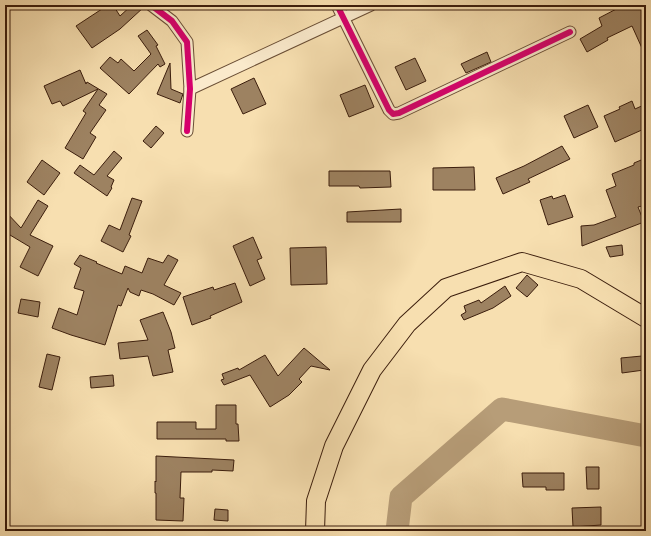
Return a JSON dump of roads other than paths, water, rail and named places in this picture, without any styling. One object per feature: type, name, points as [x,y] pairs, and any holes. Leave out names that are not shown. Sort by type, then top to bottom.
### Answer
[{"type":"highway","points":[[315,531],[316,502],[334,446],[372,370],[408,324],[446,288],[522,262],[581,279],[646,318]]},
{"type":"street","points":[[151,5],[172,21],[187,42],[190,89],[187,131]]},
{"type":"street","points":[[337,5],[389,110],[393,114],[399,114],[570,32]]},
{"type":"street","points":[[190,89],[371,5]]},
{"type":"waterway","points":[[397,531],[401,497],[502,409],[646,436]]}]
